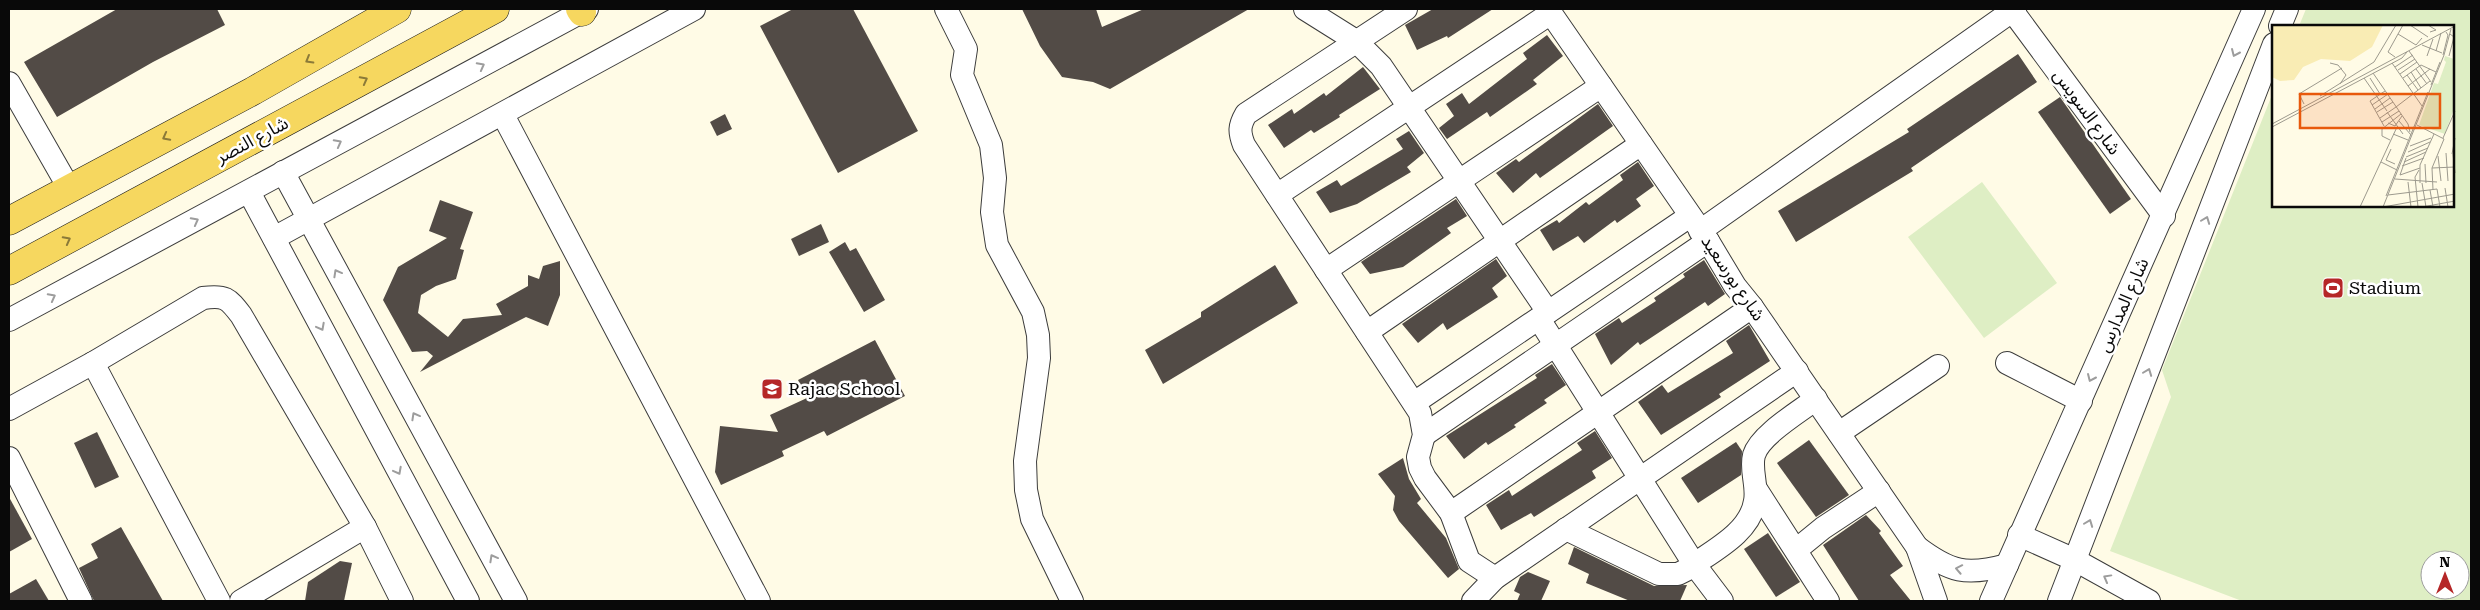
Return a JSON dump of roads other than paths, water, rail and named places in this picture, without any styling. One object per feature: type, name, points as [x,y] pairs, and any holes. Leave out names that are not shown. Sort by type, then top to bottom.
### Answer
[{"type":"main road","points":[[9,221],[276,78],[397,9]]},
{"type":"main road","name":"شارع النصر","points":[[9,271],[495,9]]},
{"type":"street","points":[[274,238],[503,115],[694,9]]},
{"type":"street","points":[[946,9],[966,49],[962,75],[991,145],[995,178],[992,212],[998,245],[1033,312],[1038,335],[1039,358],[1025,461],[1026,490],[1032,519],[1072,601]]},
{"type":"street","points":[[1306,9],[1356,41],[1381,66],[1499,241],[1543,316],[1555,346],[1714,597]]},
{"type":"street","points":[[1406,9],[1246,114],[1240,125],[1244,145],[1420,413],[1424,435],[1418,457],[1420,468],[1425,478],[1451,513],[1469,561],[1495,578]]},
{"type":"street","points":[[1424,435],[1555,346],[1700,229],[2013,9]]},
{"type":"street","name":"شارع السويس","points":[[2013,9],[2164,216]]},
{"type":"street","name":"شارع المدارس","points":[[1991,601],[2164,216],[2254,9]]},
{"type":"street","points":[[2280,25],[2287,9]]},
{"type":"street","points":[[9,320],[583,10]]},
{"type":"street","points":[[1277,195],[1550,11]]},
{"type":"street","name":"شارع بورسعيد","points":[[1550,11],[1700,229],[1735,286],[1752,307],[1917,547],[1936,601]]},
{"type":"street","points":[[2059,601],[2272,49]]},
{"type":"street","points":[[9,83],[69,188]]},
{"type":"street","points":[[1326,270],[1601,86]]},
{"type":"street","points":[[503,115],[759,601]]},
{"type":"street","points":[[1367,332],[1641,144]]},
{"type":"street","points":[[283,172],[516,601]]},
{"type":"street","points":[[249,192],[468,601]]},
{"type":"street","points":[[1414,403],[1543,316],[1700,229]]},
{"type":"street","points":[[9,409],[93,364],[203,298],[217,296],[229,299],[241,315],[365,527],[402,601]]},
{"type":"street","points":[[1451,513],[1752,307]]},
{"type":"street","points":[[2007,363],[2081,401]]},
{"type":"street","points":[[93,364],[219,601]]},
{"type":"street","points":[[1839,433],[1938,366]]},
{"type":"street","points":[[1472,601],[1495,578],[1796,371]]},
{"type":"street","points":[[1566,529],[1658,574],[1678,574],[1742,529],[1751,515],[1755,502],[1754,456],[1764,439],[1816,399]]},
{"type":"street","points":[[9,458],[81,601]]},
{"type":"street","points":[[1756,489],[1828,601]]},
{"type":"street","points":[[1796,550],[1823,528],[1879,491]]},
{"type":"street","points":[[241,601],[365,527]]},
{"type":"street","points":[[2019,536],[2075,560],[2150,601]]},
{"type":"street","name":"شارع بورسعيد","points":[[1917,547],[1939,564],[1962,571],[1984,571],[2007,565]]},
{"type":"place","name":"Stadium","points":[[2333,288]]},
{"type":"place","name":"Rajac School","points":[[772,389]]}]
